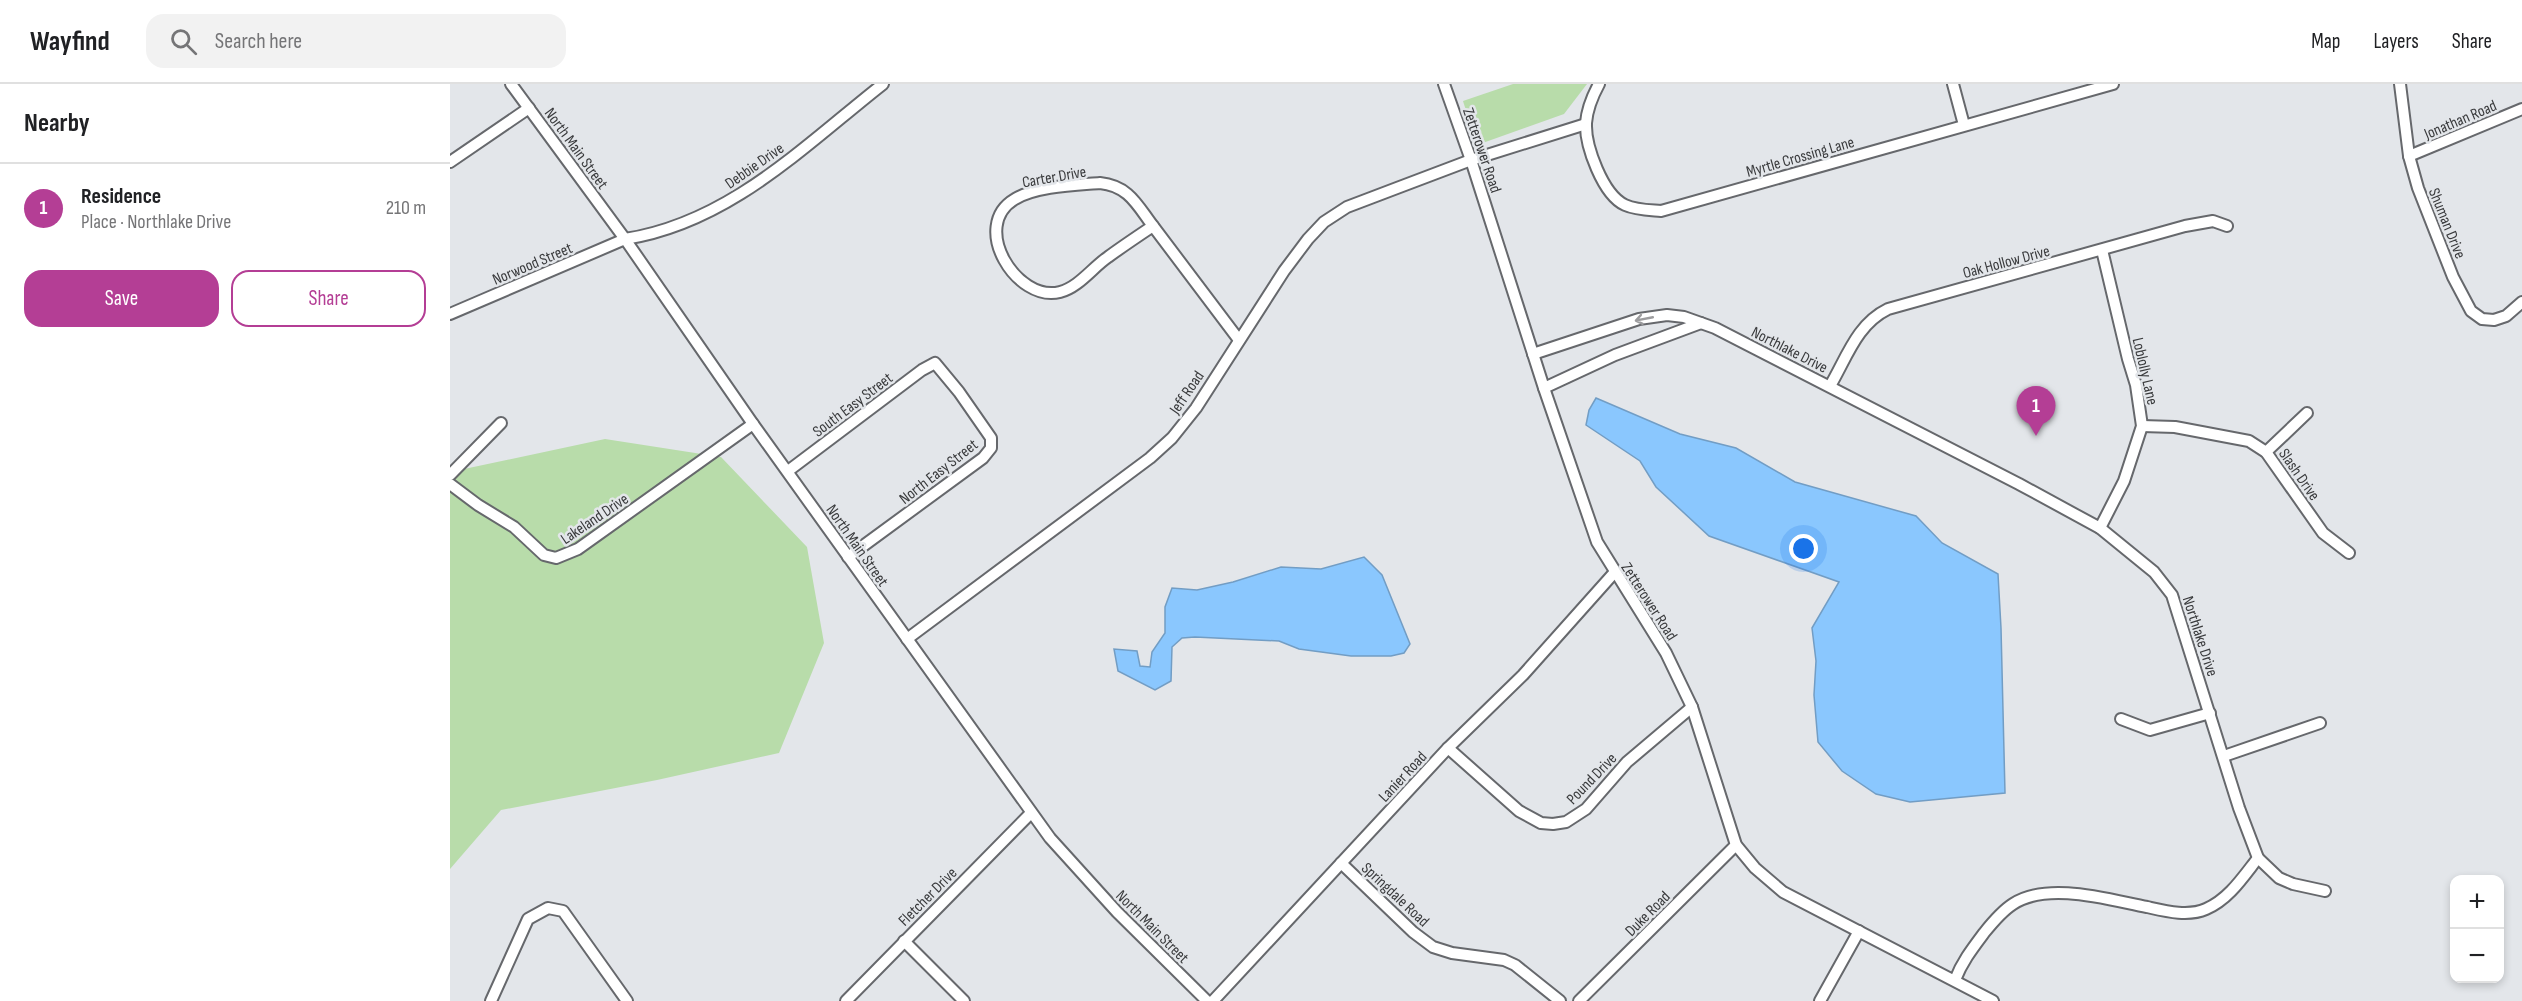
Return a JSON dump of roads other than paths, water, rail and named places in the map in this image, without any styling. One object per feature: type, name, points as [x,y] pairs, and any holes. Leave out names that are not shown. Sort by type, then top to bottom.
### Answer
[{"type":"street","name":"North Main Street","points":[[512,84],[625,239],[753,424],[1031,813],[1082,874],[1207,1001]]},
{"type":"street","name":"Debbie Drive","points":[[625,239],[640,237],[715,210],[779,168],[884,84]]},
{"type":"street","name":"Zetterower Road","points":[[1444,84],[1597,542],[1614,573],[1666,653],[1692,707],[1736,845],[1759,873],[1783,892],[1993,1001]]},
{"type":"street","name":"Myrtle Crossing Lane","points":[[1599,84],[1592,95],[1586,124],[1595,168],[1605,185],[1623,204],[1661,211],[2113,84]]},
{"type":"street","points":[[1953,84],[1964,125]]},
{"type":"street","name":"Shuman Drive","points":[[2400,84],[2409,156],[2418,188],[2449,266],[2471,311],[2482,319],[2494,320],[2506,316],[2522,302]]},
{"type":"street","points":[[450,162],[529,108]]},
{"type":"street","name":"Jonathan Road","points":[[2409,156],[2522,109]]},
{"type":"street","name":"Jeff Road","points":[[907,639],[1150,458],[1172,438],[1190,415],[1284,271],[1308,238],[1324,222],[1347,207],[1471,160],[1586,124]]},
{"type":"street","name":"Carter Drive","points":[[1154,226],[1107,257],[1068,289],[1045,294],[1027,284],[1006,264],[1000,253],[996,229],[1005,207],[1015,199],[1051,189],[1100,183],[1113,184],[1124,189],[1154,226],[1239,340]]},
{"type":"street","name":"Oak Hollow Drive","points":[[1830,386],[1859,333],[1877,315],[1902,304],[2185,226],[2213,221],[2227,226]]},
{"type":"street","name":"Norwood Street","points":[[450,314],[625,239]]},
{"type":"street","name":"Loblolly Lane","points":[[2100,528],[2124,481],[2142,426],[2136,386],[2102,250]]},
{"type":"street","name":"Northlake Drive","points":[[1533,354],[1639,319],[1667,315],[1684,317],[1701,323],[1830,386],[2100,528],[2154,572],[2172,595],[2239,808],[2258,858]]},
{"type":"street","points":[[1544,388],[1616,355],[1701,323]]},
{"type":"street","name":"South Easy Street","points":[[788,471],[922,370],[935,363]]},
{"type":"street","name":"North Easy Street","points":[[848,557],[983,458],[991,448],[991,438],[959,392],[935,363]]},
{"type":"street","points":[[2266,452],[2307,413]]},
{"type":"street","points":[[450,475],[501,423]]},
{"type":"street","name":"Lakeland Drive","points":[[450,484],[478,505],[514,527],[544,555],[556,558],[578,549],[753,424]]},
{"type":"street","name":"Slash Drive","points":[[2142,426],[2175,427],[2249,441],[2266,452],[2324,533],[2349,553]]},
{"type":"street","name":"Lanier Road","points":[[1213,1001],[1448,748],[1523,675],[1614,573]]},
{"type":"street","name":"Pound Drive","points":[[1448,748],[1519,811],[1541,823],[1566,822],[1586,809],[1627,762],[1692,707]]},
{"type":"street","points":[[2121,719],[2150,730],[2210,713]]},
{"type":"street","points":[[2224,756],[2320,723]]},
{"type":"street","name":"Fletcher Drive","points":[[846,1001],[1031,813]]},
{"type":"street","name":"Duke Road","points":[[1578,1001],[1736,845]]},
{"type":"street","points":[[1955,980],[1961,964],[1991,924],[2013,904],[2029,897],[2085,895],[2191,913],[2205,909],[2223,899],[2258,858],[2279,878],[2293,884],[2325,891]]},
{"type":"street","name":"Springdale Road","points":[[1341,863],[1413,932],[1433,947],[1452,953],[1504,960],[1515,965],[1560,1001]]},
{"type":"street","points":[[491,1001],[528,919],[548,908],[563,911],[627,1001]]},
{"type":"street","points":[[1820,1001],[1859,931]]},
{"type":"street","points":[[904,941],[964,1001]]},
{"type":"water","points":[[1596,398],[1680,434],[1736,448],[1795,482],[1916,516],[1942,543],[1998,574],[2005,793],[1910,802],[1876,794],[1842,771],[1818,742],[1814,695],[1816,661],[1812,628],[1839,582],[1709,536],[1656,487],[1640,461],[1586,425],[1589,410]]},
{"type":"water","points":[[1364,557],[1382,575],[1410,644],[1404,653],[1391,656],[1351,656],[1299,649],[1279,641],[1195,637],[1182,638],[1172,647],[1171,681],[1155,690],[1118,671],[1114,649],[1137,651],[1140,666],[1150,667],[1152,652],[1165,633],[1165,607],[1172,588],[1197,590],[1281,567],[1321,569]]},
{"type":"place","name":"Residence","points":[[2036,436]]}]
